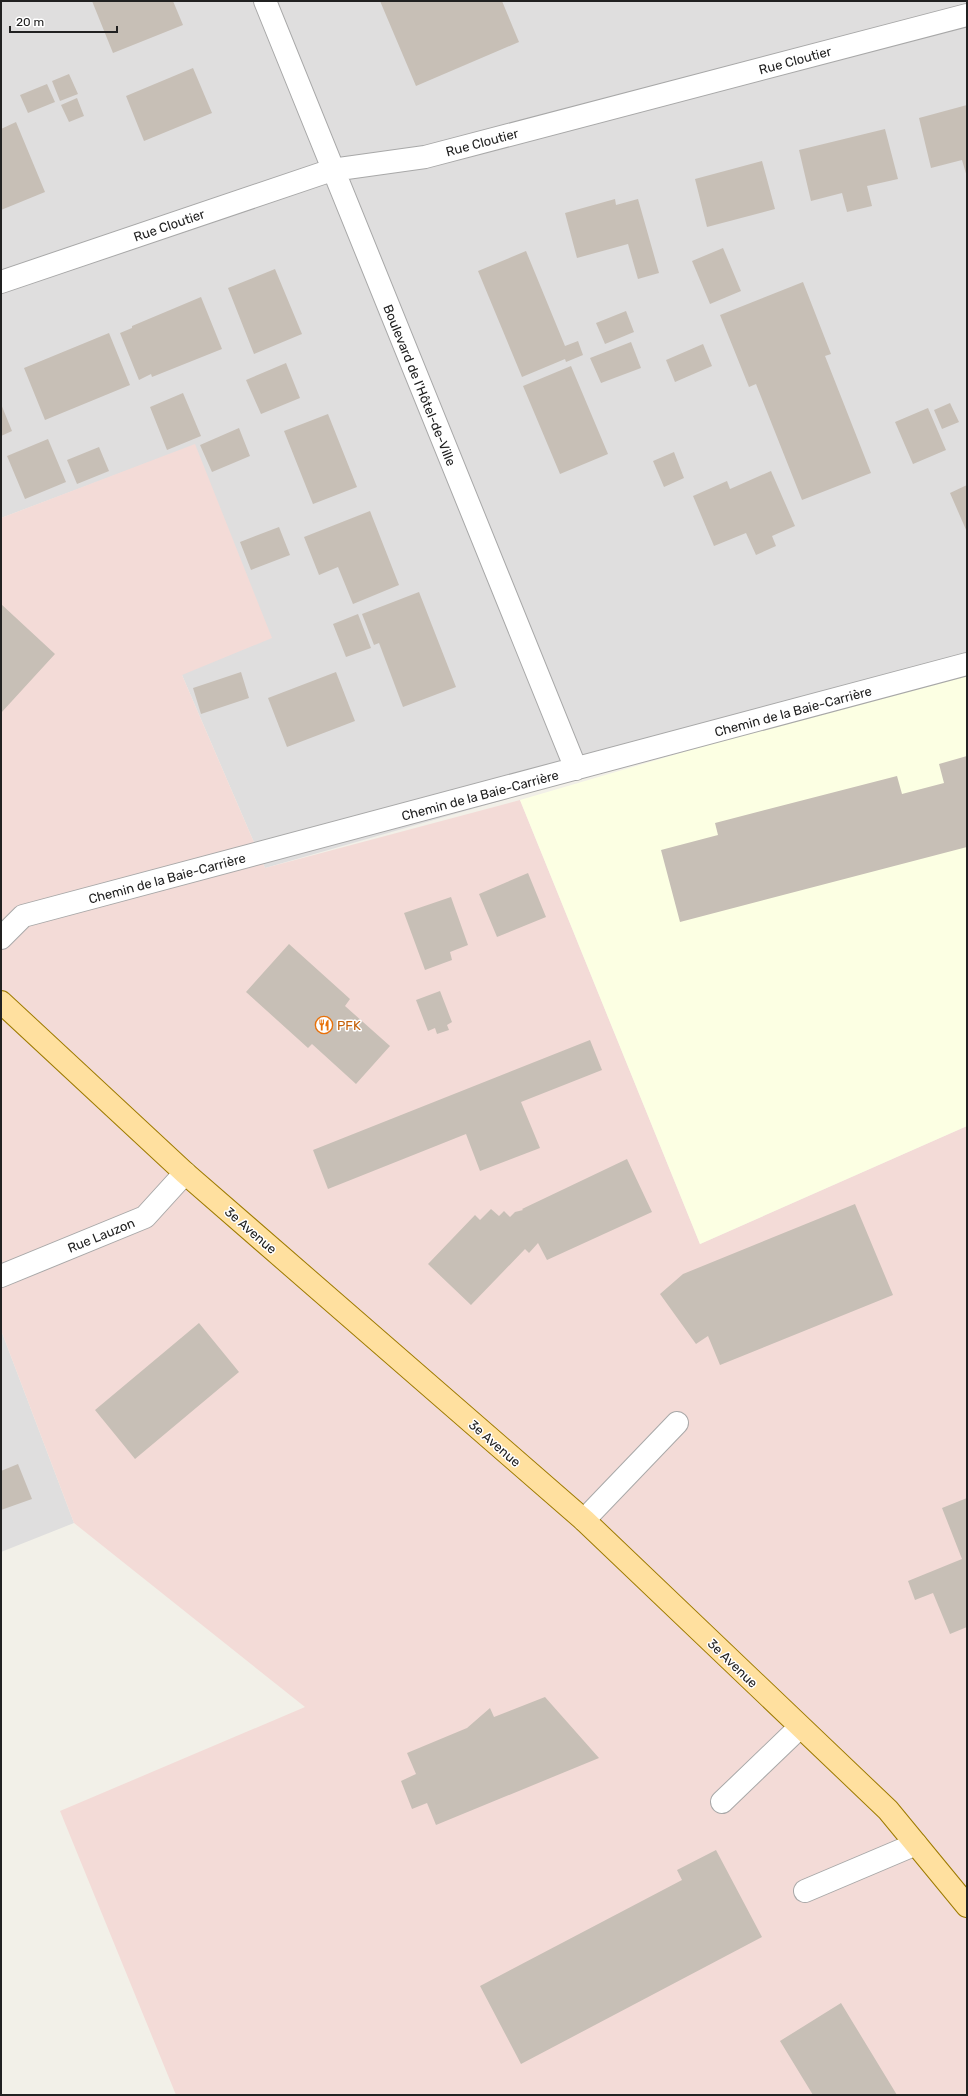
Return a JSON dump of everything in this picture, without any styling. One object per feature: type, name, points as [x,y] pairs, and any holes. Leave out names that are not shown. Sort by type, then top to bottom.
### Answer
[{"type":"main road","name":"3e Avenue","points":[[1,1002],[185,1173],[584,1520],[888,1810],[967,1906]]},
{"type":"street","name":"Boulevard de l'Hôtel-de-Ville","points":[[265,1],[332,170],[576,769]]},
{"type":"street","points":[[963,1],[967,14]]},
{"type":"street","name":"Rue Cloutier","points":[[1,282],[332,170],[425,157],[967,14]]},
{"type":"street","name":"Chemin de la Baie-Carrière","points":[[1,938],[23,916],[967,664]]},
{"type":"street","name":"Rue Lauzon","points":[[1,1276],[145,1217],[185,1173]]},
{"type":"street","points":[[584,1520],[677,1423]]},
{"type":"street","points":[[722,1802],[800,1727]]},
{"type":"street","points":[[805,1891],[916,1844]]},
{"type":"shaded area","points":[[1,1],[967,1],[967,668],[265,868],[182,675],[195,445],[1,518]]},
{"type":"shaded area","points":[[195,444],[272,638],[182,675],[265,868],[520,800],[700,1244],[967,1126],[967,2095],[176,2095],[60,1811],[305,1707],[74,1523],[1,1330],[1,518]]},
{"type":"shaded area","points":[[967,669],[967,1126],[700,1244],[520,800]]},
{"type":"shaded area","points":[[1,1330],[74,1523],[1,1552]]},
{"type":"building","points":[[92,1],[173,1],[183,25],[113,53]]},
{"type":"building","points":[[380,1],[502,1],[519,42],[416,86]]},
{"type":"building","points":[[193,68],[212,113],[144,141],[126,96]]},
{"type":"building","points":[[69,74],[78,94],[60,101],[52,81]]},
{"type":"building","points":[[47,84],[55,102],[28,113],[20,95]]},
{"type":"building","points":[[77,98],[84,116],[69,122],[61,105]]},
{"type":"building","points":[[967,105],[967,177],[962,160],[931,168],[919,118]]},
{"type":"building","points":[[16,122],[45,192],[1,210],[1,129]]},
{"type":"building","points":[[885,129],[898,179],[867,186],[872,206],[847,212],[842,193],[811,201],[799,150]]},
{"type":"building","points":[[762,161],[775,209],[707,227],[695,179]]},
{"type":"building","points":[[615,199],[616,205],[638,199],[659,273],[638,279],[628,244],[577,258],[565,213]]},
{"type":"building","points":[[723,248],[741,291],[710,304],[692,261]]},
{"type":"building","points":[[526,251],[565,346],[578,341],[583,355],[566,362],[565,359],[522,377],[478,271]]},
{"type":"building","points":[[275,269],[302,334],[254,354],[228,288]]},
{"type":"building","points":[[803,282],[831,354],[825,356],[871,473],[802,500],[756,384],[749,387],[720,315]]},
{"type":"building","points":[[201,297],[222,349],[152,377],[151,374],[139,380],[120,333],[132,328],[132,326]]},
{"type":"building","points":[[626,311],[634,332],[605,344],[596,323]]},
{"type":"building","points":[[109,333],[130,385],[45,420],[24,368]]},
{"type":"building","points":[[631,342],[641,368],[601,383],[590,358]]},
{"type":"building","points":[[703,344],[712,366],[675,382],[666,360]]},
{"type":"building","points":[[286,363],[300,398],[261,414],[246,380]]},
{"type":"building","points":[[571,366],[608,454],[560,474],[523,386]]},
{"type":"building","points":[[183,393],[201,436],[167,450],[150,407]]},
{"type":"building","points":[[950,403],[959,422],[942,429],[934,410]]},
{"type":"building","points":[[1,404],[12,431],[1,436]]},
{"type":"building","points":[[928,408],[946,450],[913,464],[895,422]]},
{"type":"building","points":[[328,414],[357,487],[313,504],[284,431]]},
{"type":"building","points":[[239,428],[250,456],[212,472],[200,445]]},
{"type":"building","points":[[48,439],[66,482],[25,499],[7,456]]},
{"type":"building","points":[[99,447],[109,471],[77,484],[67,460]]},
{"type":"building","points":[[674,452],[684,478],[664,487],[653,461]]},
{"type":"building","points":[[771,471],[795,526],[772,536],[776,546],[756,555],[746,533],[714,546],[693,496],[727,481],[730,489]]},
{"type":"building","points":[[967,485],[967,532],[950,493]]},
{"type":"building","points":[[370,511],[399,585],[353,604],[338,567],[319,575],[304,537]]},
{"type":"building","points":[[279,527],[290,555],[251,570],[240,542]]},
{"type":"building","points":[[419,592],[456,687],[403,707],[379,643],[374,645],[362,614]]},
{"type":"building","points":[[1,604],[55,654],[1,713]]},
{"type":"building","points":[[358,614],[371,648],[346,657],[333,624]]},
{"type":"building","points":[[241,672],[249,698],[201,714],[193,688]]},
{"type":"building","points":[[336,672],[355,721],[287,747],[268,698]]},
{"type":"building","points":[[967,756],[967,847],[680,922],[661,850],[718,835],[715,823],[897,776],[902,794],[944,783],[939,764]]},
{"type":"building","points":[[528,873],[546,917],[497,937],[479,894]]},
{"type":"building","points":[[451,897],[468,945],[450,952],[452,960],[425,970],[404,913]]},
{"type":"building","name":"PFK","points":[[289,944],[350,999],[345,1006],[390,1046],[356,1084],[312,1044],[308,1048],[246,992]]},
{"type":"building","points":[[440,991],[452,1022],[447,1025],[449,1030],[437,1034],[435,1028],[428,1031],[416,1000]]},
{"type":"building","points":[[590,1040],[602,1070],[521,1102],[540,1148],[480,1171],[466,1134],[328,1189],[313,1150]]},
{"type":"building","points":[[627,1159],[652,1212],[547,1260],[538,1243],[529,1253],[525,1249],[471,1305],[428,1264],[475,1215],[480,1220],[491,1209],[499,1216],[504,1211],[510,1217],[515,1212],[523,1210],[522,1209]]},
{"type":"building","points":[[855,1204],[893,1295],[720,1365],[708,1336],[696,1344],[660,1294],[683,1274]]},
{"type":"building","points":[[199,1323],[239,1372],[135,1459],[95,1410]]},
{"type":"building","points":[[18,1464],[32,1499],[1,1510],[1,1471]]},
{"type":"building","points":[[967,1498],[967,1627],[950,1634],[933,1593],[915,1600],[908,1581],[962,1559],[942,1508]]},
{"type":"building","points":[[545,1697],[599,1758],[436,1825],[427,1803],[412,1809],[401,1781],[416,1774],[407,1753],[467,1728],[490,1708],[494,1717]]},
{"type":"building","points":[[716,1850],[762,1937],[521,2064],[480,1986],[682,1880],[677,1870]]},
{"type":"building","points":[[841,2003],[897,2095],[813,2095],[780,2041]]},
{"type":"place","name":"PFK","points":[[324,1025]]}]
